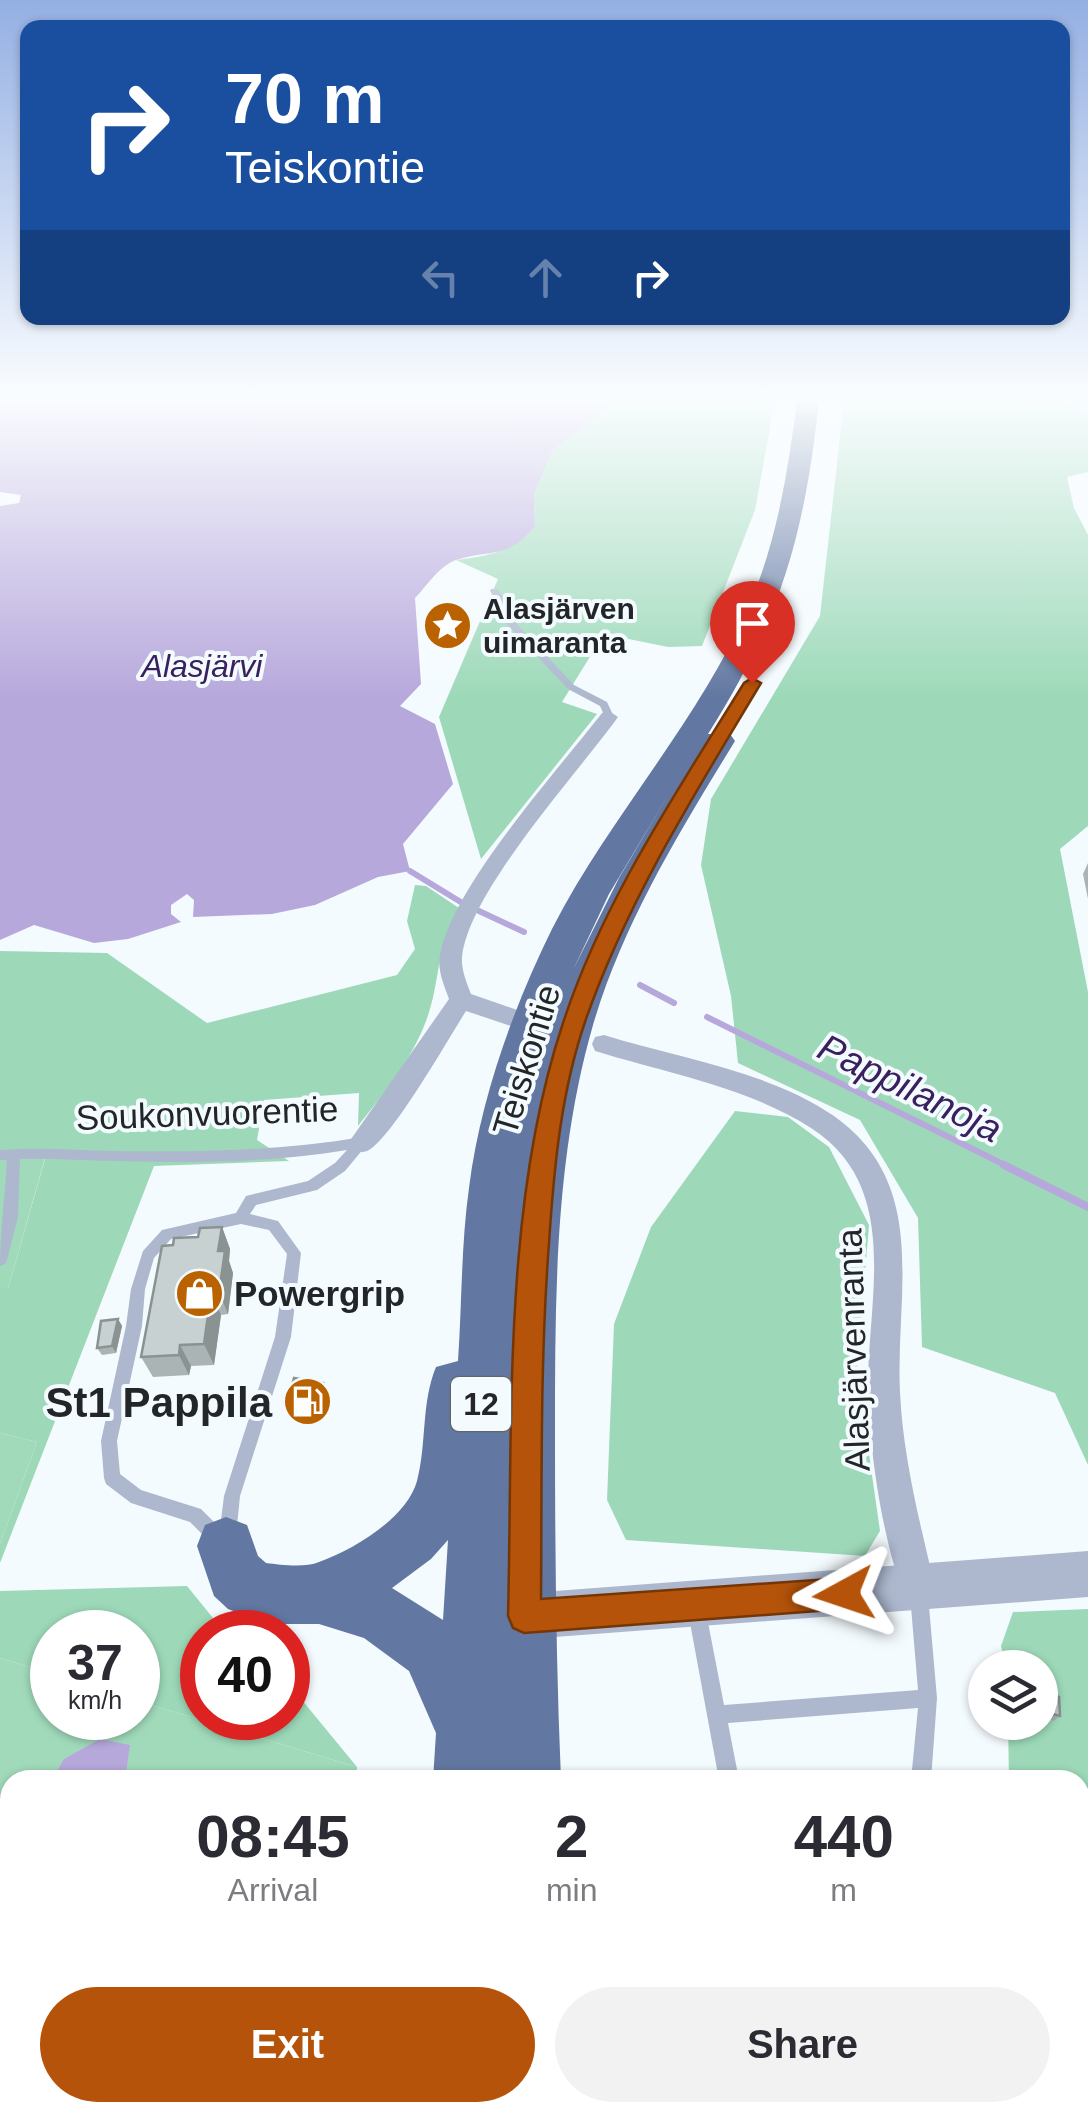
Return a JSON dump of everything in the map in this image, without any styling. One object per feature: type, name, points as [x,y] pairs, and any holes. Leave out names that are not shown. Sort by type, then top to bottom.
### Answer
[{"type":"highway","name":"Teiskontie","points":[[526,1770],[497,1618],[492,1188],[503,1122],[547,980],[588,896],[709,704],[762,610],[784,548],[792,500]]},
{"type":"highway","name":"Teiskontie","points":[[466,1754],[497,1618],[530,1320],[542,1156],[574,1021],[612,926],[647,858],[739,707],[796,597],[818,500]]},
{"type":"highway","points":[[319,1594],[390,1556],[427,1521],[438,1502],[448,1458],[473,1211],[492,1188]]},
{"type":"highway","points":[[226,1546],[235,1575],[249,1588],[268,1594],[319,1594],[380,1613],[432,1649],[466,1754]]},
{"type":"street","points":[[514,1018],[461,1000],[451,966],[451,950],[476,897],[609,717]]},
{"type":"street","name":"Soukonvuorentie","points":[[362,1142],[461,1000]]},
{"type":"street","name":"Alasjärvenranta","points":[[604,1044],[786,1102],[822,1122],[852,1149],[868,1174],[886,1212],[893,1272],[886,1406],[892,1478],[918,1587]]},
{"type":"street","points":[[497,1618],[1088,1574]]},
{"type":"lane","points":[[494,591],[503,602],[508,620],[571,687],[604,704],[609,717]]},
{"type":"lane","points":[[241,1218],[250,1200],[296,1191],[326,1179],[362,1142]]},
{"type":"lane","name":"Soukonvuorentie","points":[[7,1155],[258,1152],[329,1149],[362,1142]]},
{"type":"lane","points":[[0,1260],[11,1217],[7,1155]]},
{"type":"lane","points":[[241,1218],[273,1225],[294,1254],[283,1336],[232,1496],[226,1546],[195,1515],[137,1496],[112,1478],[109,1441],[148,1255],[167,1234],[241,1218]]},
{"type":"lane","points":[[918,1587],[928,1698],[922,1770]]},
{"type":"lane","points":[[696,1606],[727,1770]]},
{"type":"lane","points":[[717,1715],[928,1698]]},
{"type":"green space","points":[[534,500],[757,500],[702,646],[668,647],[604,634],[562,702],[597,714],[481,859],[439,717],[498,579],[456,560],[499,551],[518,542],[535,527]]},
{"type":"green space","points":[[833,500],[1072,500],[1088,535],[1088,826],[1060,849],[1088,992],[1088,1465],[1055,1393],[922,1347],[918,1218],[860,1120],[738,1063],[731,996],[701,865],[711,799],[820,616]]},
{"type":"green space","points":[[415,885],[426,886],[459,908],[446,937],[426,1021],[405,1063],[358,1126],[359,1093],[264,1100],[257,1140],[289,1161],[154,1166],[0,1563],[0,1544],[37,1442],[0,1433],[0,1289],[8,1289],[47,1152],[0,1157],[0,951],[107,953],[207,1023],[397,975],[415,949],[407,921]]},
{"type":"green space","points":[[735,1111],[788,1117],[829,1147],[869,1225],[857,1370],[880,1531],[865,1556],[626,1540],[607,1500],[614,1324],[651,1227]]},
{"type":"green space","points":[[47,1151],[8,1289],[0,1289],[0,1157]]},
{"type":"green space","points":[[0,1433],[37,1442],[0,1544]]},
{"type":"green space","points":[[187,1586],[207,1610],[180,1610],[180,1714],[160,1708],[160,1610],[30,1610],[30,1667],[0,1658],[0,1591]]},
{"type":"green space","points":[[1088,1609],[1088,1770],[1009,1770],[1008,1740],[1058,1740],[1058,1650],[1002,1650],[1013,1612]]},
{"type":"green space","points":[[0,1658],[30,1667],[30,1740],[160,1740],[160,1708],[180,1714],[180,1740],[267,1740],[357,1770],[0,1770]]},
{"type":"green space","points":[[310,1710],[357,1767],[267,1740],[310,1740]]},
{"type":"water","name":"Alasjärvi","points":[[534,500],[535,527],[525,537],[498,552],[450,563],[415,598],[421,684],[400,706],[435,724],[453,784],[403,844],[410,871],[378,877],[315,905],[272,914],[193,917],[194,900],[187,894],[171,905],[171,914],[181,922],[128,939],[94,943],[34,925],[0,940],[0,506]]},
{"type":"water","points":[[98,1740],[130,1745],[126,1770],[58,1770],[64,1759]]},
{"type":"building","points":[[222,1227],[218,1251],[225,1251],[219,1292],[211,1293],[204,1344],[180,1345],[179,1355],[141,1357],[162,1246],[173,1245],[174,1238],[198,1237],[200,1228]]},
{"type":"building","points":[[118,1319],[112,1346],[97,1348],[101,1321]]},
{"type":"building","points":[[294,1378],[323,1383],[315,1412],[286,1407]]},
{"type":"waterway","name":"Pappilanoja","points":[[410,871],[464,904]]},
{"type":"waterway","name":"Pappilanoja","points":[[479,911],[524,932]]},
{"type":"waterway","name":"Pappilanoja","points":[[640,985],[674,1003]]},
{"type":"waterway","name":"Pappilanoja","points":[[707,1017],[1009,1167]]},
{"type":"waterway","name":"Pappilanoja","points":[[1004,1165],[1088,1207]]},
{"type":"place","name":"Alasjärven uimaranta","points":[[448,625]]},
{"type":"place","name":"Powergrip","points":[[199,1293]]},
{"type":"place","name":"St1 Pappila","points":[[307,1402]]},
{"type":"route","points":[[752,683],[647,858],[612,926],[574,1021],[554,1096],[542,1156],[530,1320],[524,1616],[844,1594]]}]
